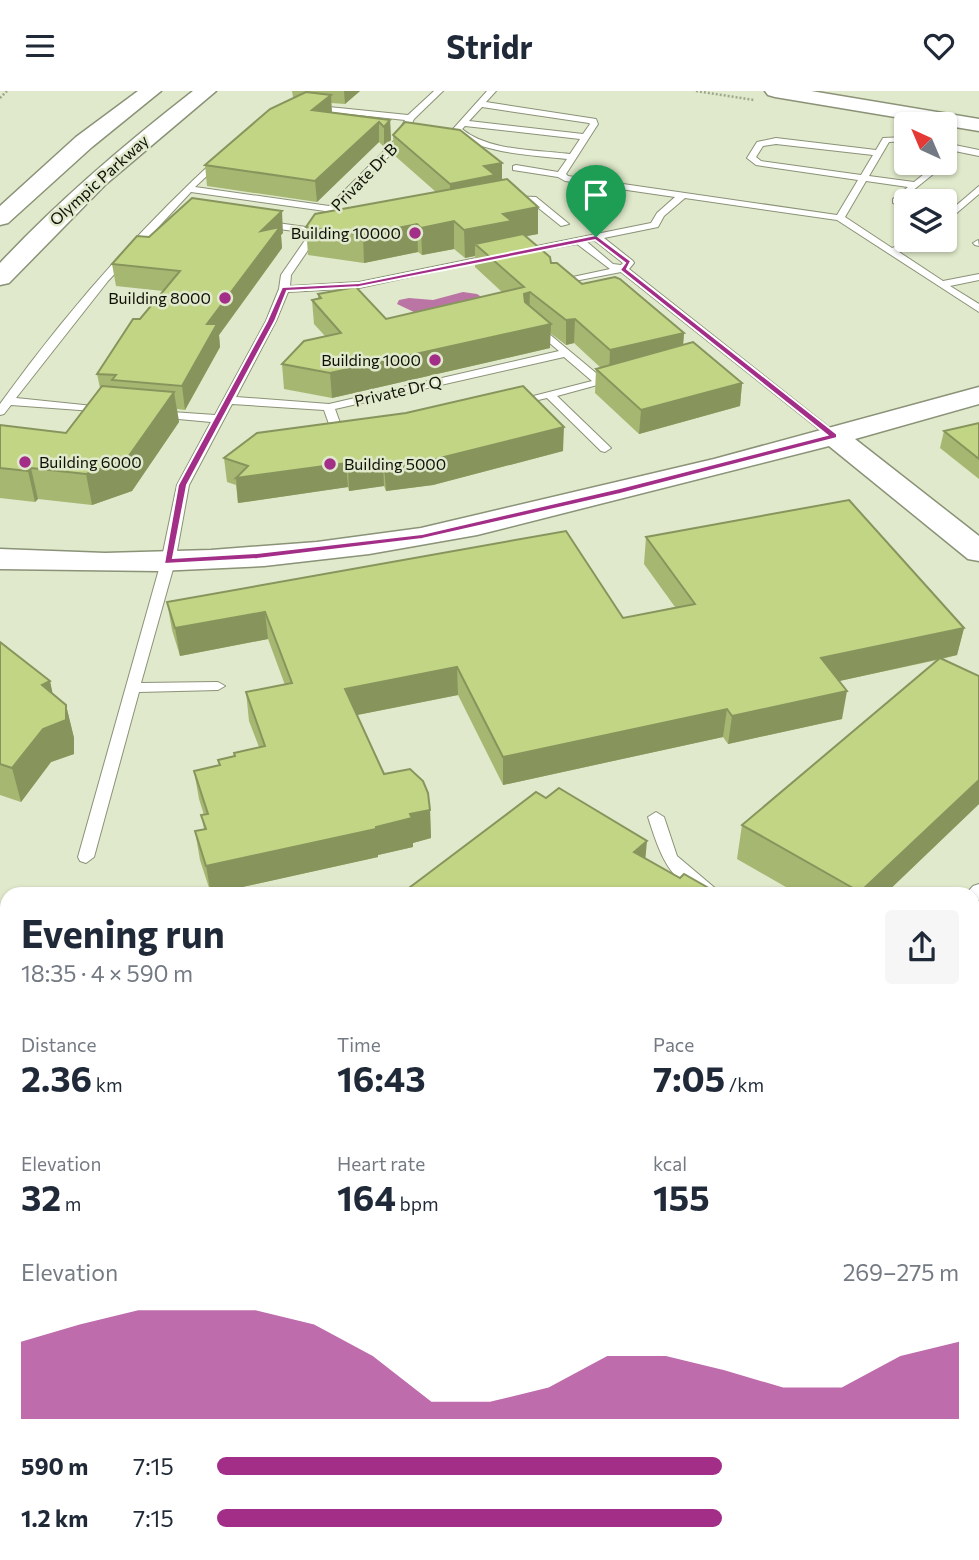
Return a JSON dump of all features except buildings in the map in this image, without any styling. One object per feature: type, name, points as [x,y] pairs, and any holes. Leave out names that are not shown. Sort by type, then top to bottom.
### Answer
[{"type":"main road","name":"Olympic Parkway","points":[[0,218],[84,142],[151,91]]},
{"type":"main road","name":"Olympic Parkway","points":[[0,278],[55,218],[146,137],[206,91]]},
{"type":"main road","points":[[775,91],[979,125]]},
{"type":"main road","points":[[873,91],[979,109]]},
{"type":"main road","points":[[0,559],[170,547],[257,556],[422,537],[620,491],[834,436],[979,395]]},
{"type":"main road","points":[[834,436],[979,552]]},
{"type":"lane","name":"Private Dr B","points":[[86,857],[170,547],[183,485],[271,321],[285,289],[286,275],[331,209],[399,141],[410,118],[439,91]]},
{"type":"lane","points":[[492,91],[457,129],[460,133],[475,141],[570,157]]},
{"type":"lane","points":[[481,104],[588,119],[594,124],[561,174]]},
{"type":"lane","points":[[299,107],[410,118]]},
{"type":"lane","points":[[464,123],[585,137]]},
{"type":"lane","points":[[841,218],[886,140],[894,140]]},
{"type":"lane","points":[[878,153],[776,141],[760,144],[751,158],[759,163],[915,185]]},
{"type":"lane","points":[[0,412],[100,284],[187,189],[234,147]]},
{"type":"lane","points":[[957,148],[979,153]]},
{"type":"lane","points":[[516,168],[561,174],[573,181],[841,218],[979,309]]},
{"type":"lane","points":[[910,189],[928,175]]},
{"type":"lane","points":[[187,189],[331,209]]},
{"type":"lane","points":[[957,210],[976,194]]},
{"type":"lane","points":[[285,289],[359,285],[655,225],[660,215],[683,195]]},
{"type":"lane","points":[[503,200],[533,199],[564,224]]},
{"type":"lane","points":[[167,210],[181,212]]},
{"type":"lane","points":[[250,222],[330,232]]},
{"type":"lane","points":[[588,239],[610,266],[623,269],[834,436]]},
{"type":"lane","points":[[556,283],[623,269],[629,263],[588,239]]},
{"type":"lane","points":[[942,285],[979,277]]},
{"type":"lane","points":[[530,322],[600,383]]},
{"type":"lane","name":"Private Dr Q","points":[[228,400],[329,407],[566,353]]},
{"type":"lane","points":[[497,407],[626,376]]},
{"type":"lane","points":[[549,394],[605,448]]},
{"type":"lane","points":[[8,401],[113,411]]},
{"type":"lane","points":[[327,440],[347,437],[329,407]]},
{"type":"lane","points":[[139,412],[218,419]]},
{"type":"lane","points":[[133,688],[218,686]]},
{"type":"lane","points":[[656,817],[670,859],[701,887]]},
{"type":"path","points":[[0,98],[7,91]]},
{"type":"shaded area","points":[[463,292],[477,294],[483,298],[416,313],[397,304],[399,300],[409,298],[433,300]]},
{"type":"place","name":"Building 10000","points":[[415,233]]},
{"type":"place","name":"Building 8000","points":[[225,298]]},
{"type":"place","name":"Building 1000","points":[[435,360]]},
{"type":"place","name":"Building 6000","points":[[25,462]]},
{"type":"place","name":"Building 5000","points":[[330,464]]},
{"type":"route","points":[[596,237],[629,263],[623,269],[834,436],[620,491],[422,537],[257,556],[168,562],[183,485],[206,446],[285,289],[359,285],[596,237]]}]
